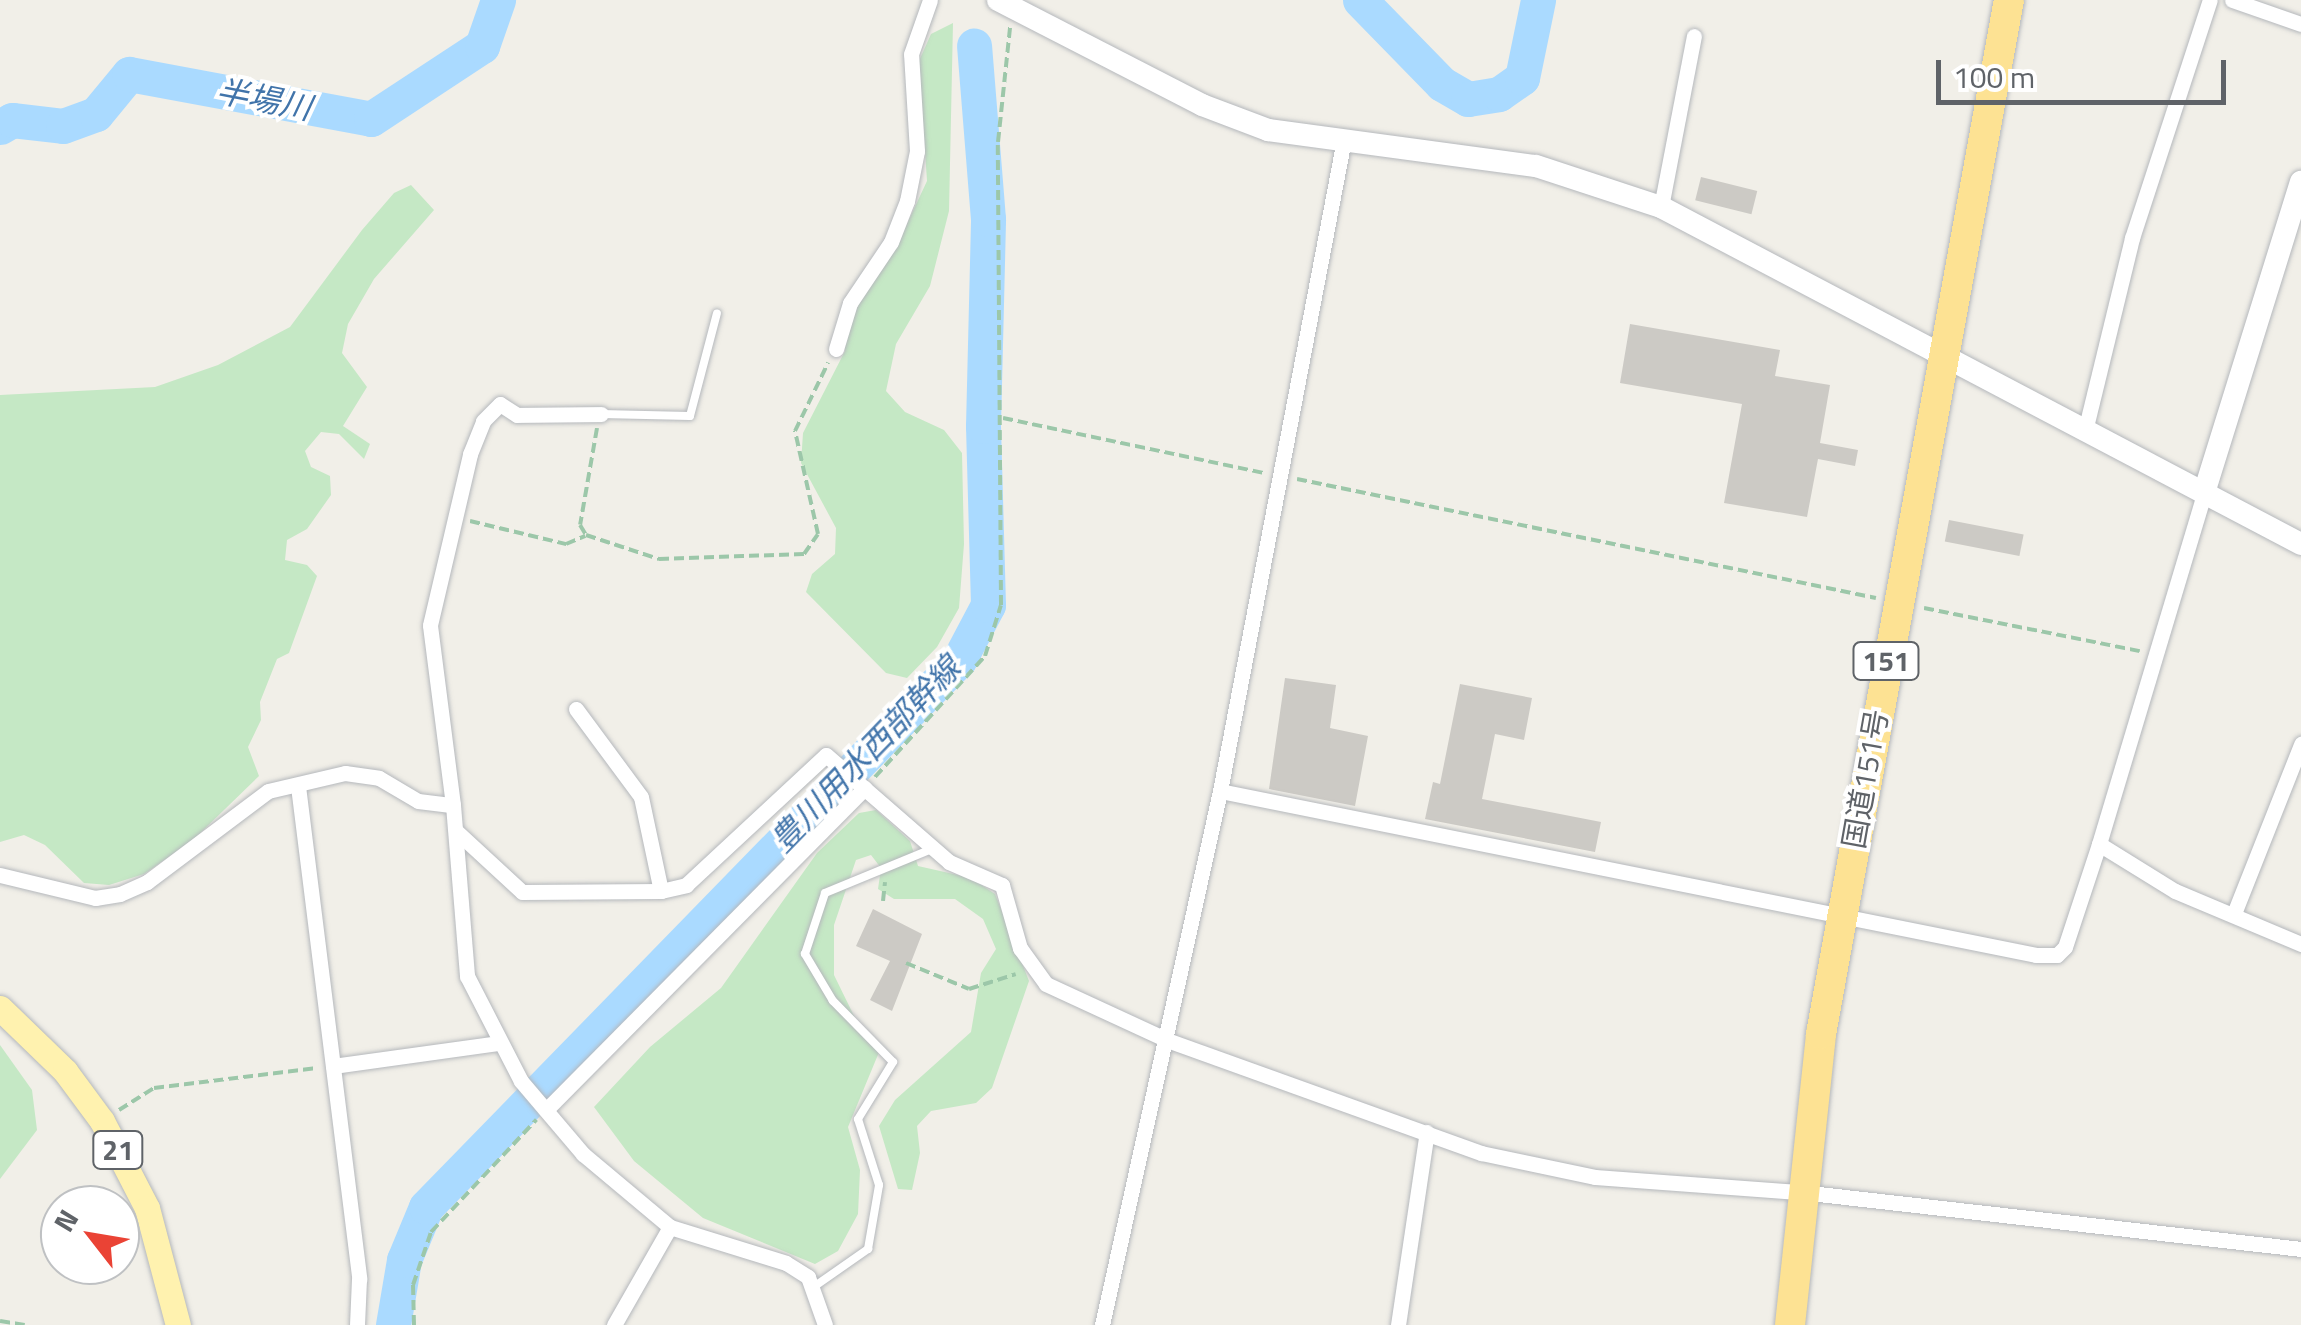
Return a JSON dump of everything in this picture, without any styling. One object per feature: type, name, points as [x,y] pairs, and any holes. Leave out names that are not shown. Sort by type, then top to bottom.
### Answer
[{"type":"highway","name":"国道151号","points":[[1790,1325],[1801,1192],[1841,917],[2010,0]]},
{"type":"main road","name":"21","points":[[0,1008],[44,1048],[102,1121],[147,1208],[178,1325]]},
{"type":"street","points":[[836,348],[845,313],[891,242],[907,200],[917,152],[910,54],[930,0]]},
{"type":"street","points":[[2084,431],[2132,238],[2210,0]]},
{"type":"street","points":[[2232,0],[2301,24]]},
{"type":"street","points":[[1007,4],[1202,105],[1268,130],[1536,166],[1661,208],[2301,544]]},
{"type":"street","points":[[1661,208],[1694,36]]},
{"type":"street","points":[[1102,1325],[1220,791],[1344,139]]},
{"type":"street","points":[[1220,791],[1841,917],[2057,954],[2072,933],[2204,492],[2293,234],[2301,182]]},
{"type":"street","points":[[600,414],[518,415],[500,404],[483,422],[430,625],[456,831],[467,976],[521,1080],[582,1154],[670,1227],[786,1263],[815,1286],[825,1325]]},
{"type":"street","points":[[576,709],[642,797],[661,892]]},
{"type":"street","points":[[2234,911],[2301,744]]},
{"type":"street","points":[[456,831],[522,892],[661,892],[686,885],[826,755],[932,849],[1002,885],[1030,969],[1076,1001],[1167,1040],[1427,1132],[1542,1170],[1801,1192],[2301,1249]]},
{"type":"street","points":[[0,875],[94,898],[120,894],[146,882],[268,792],[344,773],[379,778],[418,800],[453,805]]},
{"type":"street","points":[[544,1106],[862,784]]},
{"type":"street","points":[[298,786],[360,1279],[357,1325]]},
{"type":"street","points":[[2099,844],[2175,891],[2234,911],[2301,944]]},
{"type":"street","points":[[333,1066],[499,1043]]},
{"type":"street","points":[[1398,1325],[1427,1132]]},
{"type":"street","points":[[614,1325],[670,1227]]},
{"type":"lane","points":[[600,414],[690,416],[717,313]]},
{"type":"lane","points":[[815,1286],[868,1249],[879,1184],[858,1120],[893,1062],[833,1000],[805,954],[825,893],[932,849]]},
{"type":"path","points":[[862,784],[985,656],[1001,605],[998,142],[1007,4]]},
{"type":"path","points":[[456,518],[566,544],[586,535],[659,558],[693,562],[804,554],[815,547],[818,534],[795,431],[836,348]]},
{"type":"path","points":[[586,535],[582,508],[600,414]]},
{"type":"path","points":[[1002,418],[2154,656]]},
{"type":"path","points":[[906,963],[969,989],[1030,969]]},
{"type":"path","points":[[102,1121],[154,1088],[333,1066]]},
{"type":"path","points":[[414,1325],[412,1285],[430,1232],[544,1106]]},
{"type":"path","points":[[0,1321],[25,1325]]},
{"type":"green space","points":[[953,23],[949,211],[930,286],[896,344],[886,391],[905,412],[944,430],[962,453],[964,544],[959,608],[937,647],[907,678],[886,673],[806,592],[812,574],[835,554],[836,528],[801,463],[803,433],[845,351],[843,328],[899,241],[927,181],[919,61],[931,34]]},
{"type":"green space","points":[[411,185],[434,210],[374,279],[348,324],[342,353],[367,387],[343,426],[370,444],[364,459],[339,434],[321,432],[305,451],[311,467],[330,476],[331,495],[307,529],[287,540],[285,560],[307,565],[317,576],[289,653],[277,659],[260,702],[261,720],[248,747],[259,776],[193,840],[144,874],[109,885],[84,883],[45,845],[24,835],[0,842],[0,395],[155,387],[218,365],[290,327],[362,230],[394,193]]},
{"type":"green space","points":[[876,810],[910,841],[918,866],[971,878],[995,894],[1029,981],[992,1088],[976,1103],[931,1111],[917,1126],[920,1153],[912,1190],[898,1189],[879,1126],[895,1100],[971,1032],[981,973],[996,949],[983,919],[955,899],[894,899],[878,889],[881,868],[871,855],[856,860],[834,925],[834,975],[856,1020],[882,1045],[848,1127],[860,1170],[858,1214],[838,1251],[815,1264],[703,1218],[634,1161],[594,1107],[650,1047],[721,988],[817,853],[859,813]]},
{"type":"green space","points":[[0,1045],[32,1090],[37,1130],[0,1179]]},
{"type":"building","points":[[1701,177],[1757,191],[1751,214],[1695,200]]},
{"type":"building","points":[[1630,324],[1780,350],[1775,376],[1830,385],[1820,443],[1858,450],[1855,466],[1818,459],[1807,517],[1724,503],[1742,404],[1620,383]]},
{"type":"building","points":[[1949,520],[2024,535],[2019,556],[1945,542]]},
{"type":"building","points":[[1285,678],[1336,685],[1330,728],[1368,736],[1355,806],[1269,789]]},
{"type":"building","points":[[1460,684],[1532,698],[1524,740],[1495,734],[1482,799],[1601,822],[1595,852],[1425,819],[1433,782],[1440,784]]},
{"type":"building","points":[[873,909],[922,934],[892,1011],[870,1000],[890,961],[856,946]]},
{"type":"waterway","name":"半場川","points":[[0,127],[12,120],[63,126],[96,114],[129,74],[371,119],[482,46],[498,0]]},
{"type":"waterway","name":"半場川","points":[[1360,0],[1442,84],[1468,99],[1499,94],[1522,78],[1538,0]]},
{"type":"waterway","name":"豊川用水西部幹線","points":[[393,1325],[404,1260],[426,1207],[959,660],[988,605],[983,426],[988,219],[974,46]]}]
